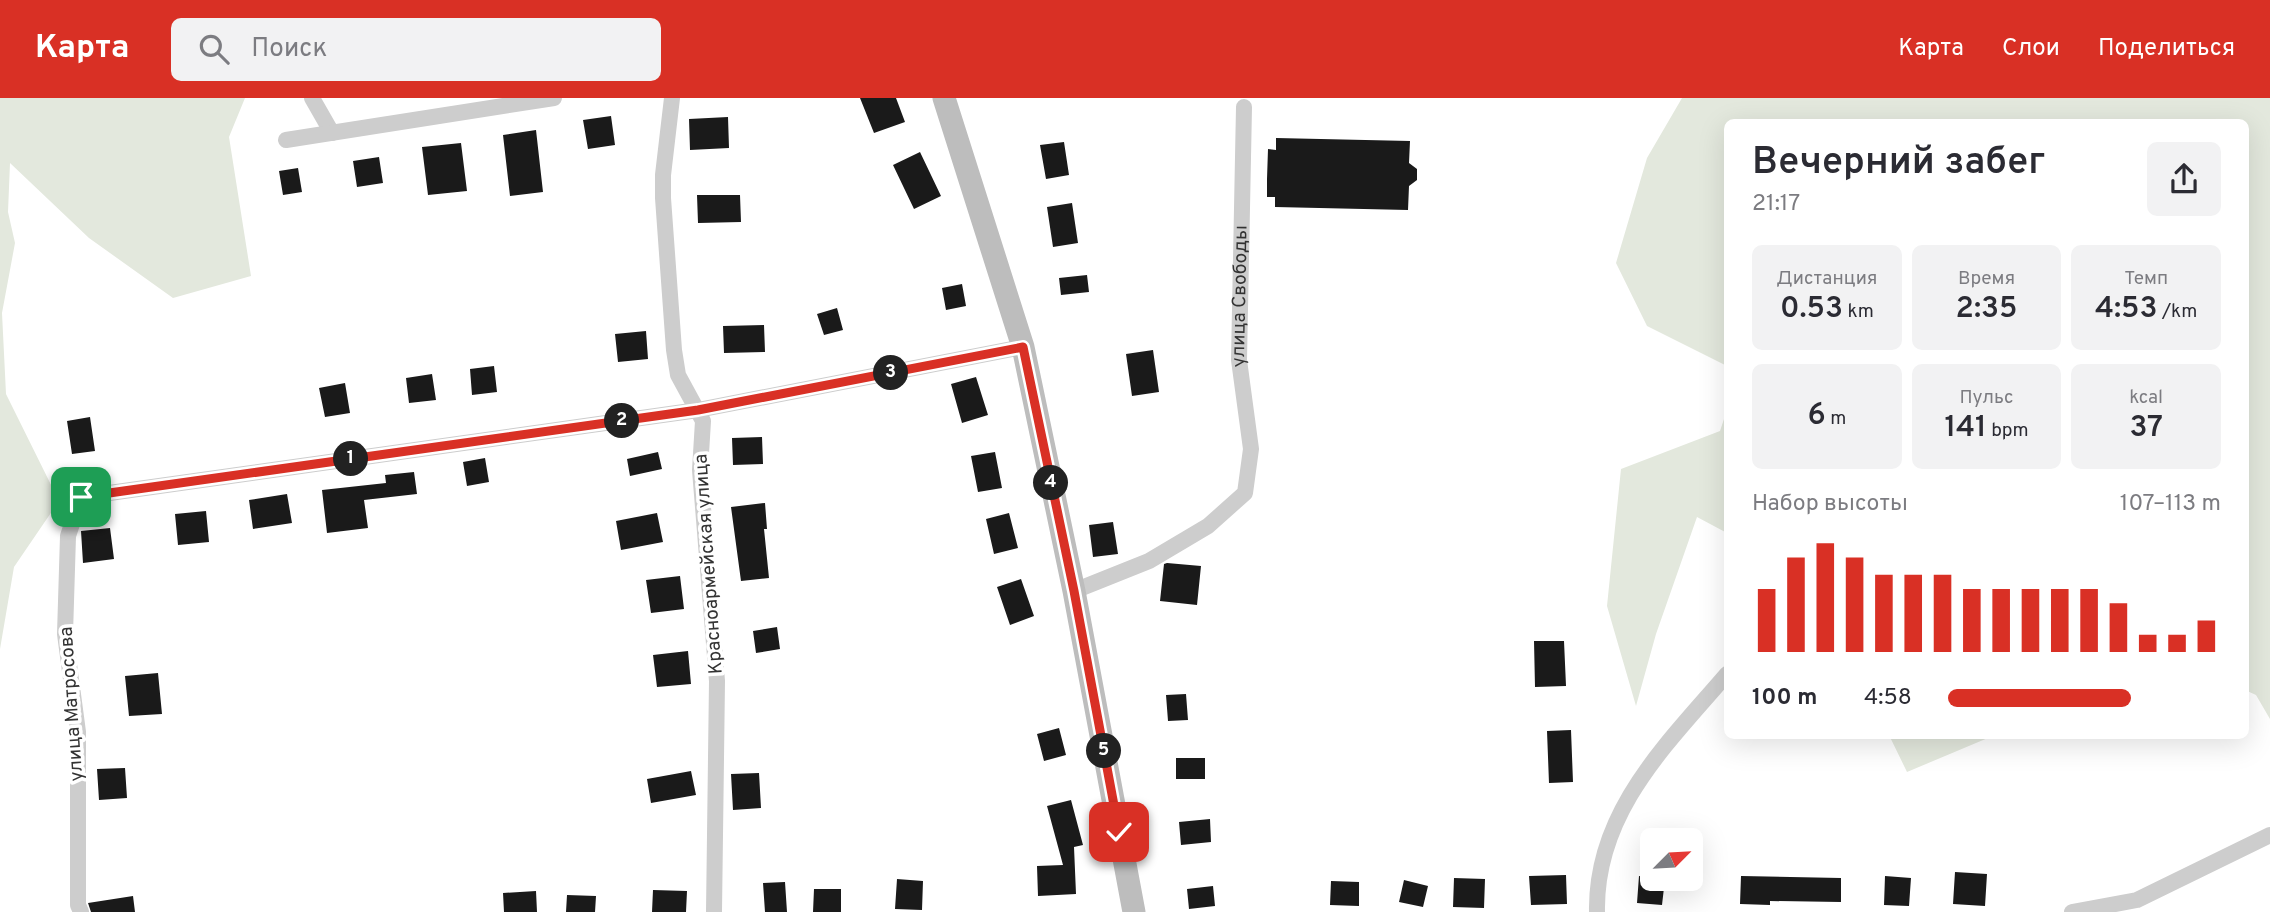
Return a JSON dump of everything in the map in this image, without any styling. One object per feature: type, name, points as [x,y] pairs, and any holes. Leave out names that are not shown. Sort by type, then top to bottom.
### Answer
[{"type":"street","points":[[312,98],[332,133]]},
{"type":"street","points":[[286,140],[554,98]]},
{"type":"street","name":"Красноармейская улица","points":[[672,98],[663,198],[674,350],[678,375],[703,421],[700,470],[717,681],[714,912]]},
{"type":"street","points":[[944,98],[1023,347],[1074,591],[1134,912]]},
{"type":"street","name":"улица Свободы","points":[[1074,591],[1149,561],[1208,526],[1245,494],[1251,449],[1239,360],[1244,107]]},
{"type":"street","points":[[698,410],[1023,347]]},
{"type":"street","name":"улица Матросова","points":[[81,912],[78,905],[78,732],[65,634],[68,536],[81,497],[698,410]]},
{"type":"street","points":[[1597,912],[1601,871],[1618,820],[1631,794],[1646,769],[1724,678]]},
{"type":"street","points":[[2072,912],[2137,900],[2270,835]]},
{"type":"shaded area","points":[[0,98],[245,98],[229,137],[251,276],[173,298],[89,238],[10,163],[8,212],[15,243],[2,313],[6,394],[59,501],[14,567],[0,649]]},
{"type":"shaded area","points":[[1682,98],[2270,98],[2270,719],[2256,695],[2249,692],[2249,119],[1724,119],[1724,364],[1647,326],[1616,263],[1647,158]]},
{"type":"shaded area","points":[[1724,419],[1724,531],[1697,517],[1656,634],[1636,706],[1607,606],[1621,469],[1720,431]]},
{"type":"shaded area","points":[[1891,739],[1985,739],[1907,772]]},
{"type":"building","points":[[860,98],[896,98],[905,122],[874,133]]},
{"type":"building","points":[[611,116],[615,145],[588,149],[583,120]]},
{"type":"building","points":[[728,117],[729,148],[690,150],[689,119]]},
{"type":"building","points":[[536,130],[543,192],[510,196],[503,135]]},
{"type":"building","points":[[1276,138],[1410,141],[1409,163],[1417,169],[1417,180],[1409,186],[1408,210],[1275,207],[1275,197],[1267,197],[1267,179],[1268,149],[1276,150]]},
{"type":"building","points":[[1064,142],[1069,175],[1046,179],[1040,145]]},
{"type":"building","points":[[461,143],[467,191],[428,195],[422,147]]},
{"type":"building","points":[[920,152],[941,196],[914,209],[893,165]]},
{"type":"building","points":[[379,157],[383,183],[357,187],[353,161]]},
{"type":"building","points":[[298,168],[302,192],[283,195],[279,171]]},
{"type":"building","points":[[697,195],[740,195],[741,222],[698,223]]},
{"type":"building","points":[[1072,203],[1078,243],[1053,247],[1047,207]]},
{"type":"building","points":[[1087,275],[1089,292],[1061,295],[1059,278]]},
{"type":"building","points":[[962,284],[966,306],[946,310],[942,288]]},
{"type":"building","points":[[837,308],[843,330],[824,335],[817,314]]},
{"type":"building","points":[[764,325],[765,352],[724,353],[723,326]]},
{"type":"building","points":[[646,331],[648,359],[618,362],[615,334]]},
{"type":"building","points":[[1153,350],[1159,392],[1132,396],[1126,354]]},
{"type":"building","points":[[494,366],[497,392],[472,395],[470,369]]},
{"type":"building","points":[[432,374],[436,400],[409,403],[406,378]]},
{"type":"building","points":[[976,377],[988,415],[962,423],[951,384]]},
{"type":"building","points":[[345,383],[350,413],[325,417],[319,388]]},
{"type":"building","points":[[90,417],[95,451],[72,454],[67,421]]},
{"type":"building","points":[[762,437],[763,464],[733,465],[732,438]]},
{"type":"building","points":[[658,452],[662,469],[630,476],[627,459]]},
{"type":"building","points":[[995,452],[1002,488],[978,492],[971,456]]},
{"type":"building","points":[[485,458],[489,482],[467,486],[463,462]]},
{"type":"building","points":[[414,472],[417,494],[364,500],[368,528],[327,533],[322,490],[386,483],[385,475]]},
{"type":"building","points":[[287,494],[292,523],[253,529],[249,500]]},
{"type":"building","points":[[765,503],[767,529],[764,529],[769,578],[741,581],[731,507]]},
{"type":"building","points":[[206,511],[209,542],[178,545],[175,514]]},
{"type":"building","points":[[657,513],[663,542],[621,550],[616,521]]},
{"type":"building","points":[[1009,513],[1018,548],[994,554],[986,519]]},
{"type":"building","points":[[1113,522],[1118,554],[1093,557],[1089,525]]},
{"type":"building","points":[[110,528],[114,559],[83,563],[81,531]]},
{"type":"building","points":[[1164,564],[1201,566],[1197,605],[1160,601]]},
{"type":"building","points":[[680,576],[684,609],[651,613],[646,580]]},
{"type":"building","points":[[1021,579],[1034,616],[1010,625],[997,587]]},
{"type":"building","points":[[777,627],[780,649],[756,653],[753,631]]},
{"type":"building","points":[[1534,641],[1564,641],[1566,686],[1535,687]]},
{"type":"building","points":[[688,651],[691,684],[657,687],[653,655]]},
{"type":"building","points":[[158,673],[162,714],[129,716],[125,676]]},
{"type":"building","points":[[1186,694],[1188,720],[1168,721],[1166,695]]},
{"type":"building","points":[[1059,728],[1066,755],[1044,761],[1037,734]]},
{"type":"building","points":[[1571,730],[1573,782],[1549,783],[1547,731]]},
{"type":"building","points":[[1176,758],[1205,758],[1205,779],[1176,779]]},
{"type":"building","points":[[125,768],[127,798],[99,800],[97,769]]},
{"type":"building","points":[[691,771],[696,795],[651,803],[647,779]]},
{"type":"building","points":[[759,773],[761,808],[733,810],[731,774]]},
{"type":"building","points":[[1071,800],[1083,845],[1074,847],[1076,894],[1038,896],[1037,866],[1063,865],[1047,806]]},
{"type":"building","points":[[1210,819],[1211,842],[1181,845],[1179,822]]},
{"type":"building","points":[[1955,872],[1987,874],[1985,906],[1953,904]]},
{"type":"building","points":[[1566,875],[1567,904],[1531,905],[1529,876]]},
{"type":"building","points":[[1639,876],[1640,891],[1664,891],[1662,905],[1637,903]]},
{"type":"building","points":[[1741,876],[1841,878],[1841,902],[1770,901],[1770,905],[1740,904]]},
{"type":"building","points":[[1885,876],[1911,878],[1909,906],[1884,905]]},
{"type":"building","points":[[1454,878],[1485,879],[1484,908],[1453,907]]},
{"type":"building","points":[[897,879],[923,881],[922,910],[895,909]]},
{"type":"building","points":[[1404,880],[1428,886],[1423,907],[1399,902]]},
{"type":"building","points":[[1331,881],[1359,882],[1359,906],[1330,905]]},
{"type":"building","points":[[785,882],[787,912],[765,912],[763,883]]},
{"type":"building","points":[[1213,886],[1215,906],[1189,909],[1187,889]]},
{"type":"building","points":[[814,889],[841,889],[841,912],[813,912]]},
{"type":"building","points":[[653,890],[687,891],[686,912],[652,912]]},
{"type":"building","points":[[536,891],[537,912],[504,912],[503,893]]},
{"type":"building","points":[[567,895],[596,896],[595,912],[566,912]]},
{"type":"building","points":[[133,896],[135,912],[91,912],[88,903]]},
{"type":"route","points":[[81,497],[698,410],[1023,347],[1074,591],[1119,832]]}]
